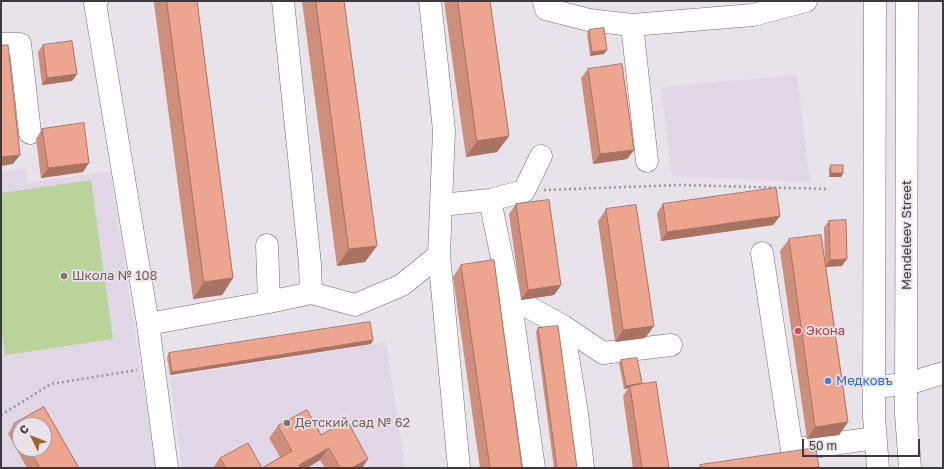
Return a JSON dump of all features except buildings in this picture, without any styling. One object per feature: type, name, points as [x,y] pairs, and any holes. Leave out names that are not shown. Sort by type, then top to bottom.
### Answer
[{"type":"main road","points":[[283,1],[310,264],[311,292]]},
{"type":"main road","points":[[430,1],[444,130],[439,255],[459,468]]},
{"type":"main road","points":[[544,1],[546,9],[589,20],[632,25],[753,15],[806,1]]},
{"type":"main road","points":[[875,1],[874,438],[878,468]]},
{"type":"main road","name":"Mendeleev Street","points":[[907,1],[906,432],[910,468]]},
{"type":"main road","points":[[91,2],[148,324],[166,468]]},
{"type":"main road","points":[[632,25],[647,161]]},
{"type":"main road","points":[[1,44],[20,44],[30,133]]},
{"type":"main road","points":[[441,205],[490,200],[524,191],[541,156]]},
{"type":"main road","points":[[490,200],[510,297],[534,468]]},
{"type":"main road","points":[[267,245],[269,302]]},
{"type":"main road","points":[[762,253],[792,450],[874,438]]},
{"type":"main road","points":[[148,324],[269,302],[311,292],[356,305],[402,285],[439,255]]},
{"type":"main road","points":[[510,297],[563,326],[603,353],[671,345]]},
{"type":"main road","points":[[563,326],[577,414],[583,468]]},
{"type":"main road","points":[[874,387],[907,384],[943,373]]},
{"type":"path","points":[[524,191],[680,185],[826,189]]},
{"type":"path","points":[[1,415],[51,384],[154,368]]},
{"type":"shaded area","points":[[797,75],[810,182],[672,176],[661,87]]},
{"type":"shaded area","name":"Школа № 108","points":[[25,169],[28,183],[110,171],[156,468],[1,468],[1,172]]},
{"type":"shaded area","name":"Детский сад № 62","points":[[386,342],[405,468],[182,468],[170,377]]},
{"type":"green space","points":[[91,180],[113,339],[5,355],[1,326],[1,193]]},
{"type":"place","name":"Школа № 108","points":[[64,276]]},
{"type":"place","name":"Экона","points":[[798,331]]},
{"type":"place","name":"Медковъ","points":[[828,381]]},
{"type":"place","name":"Детский сад № 62","points":[[287,423]]}]
